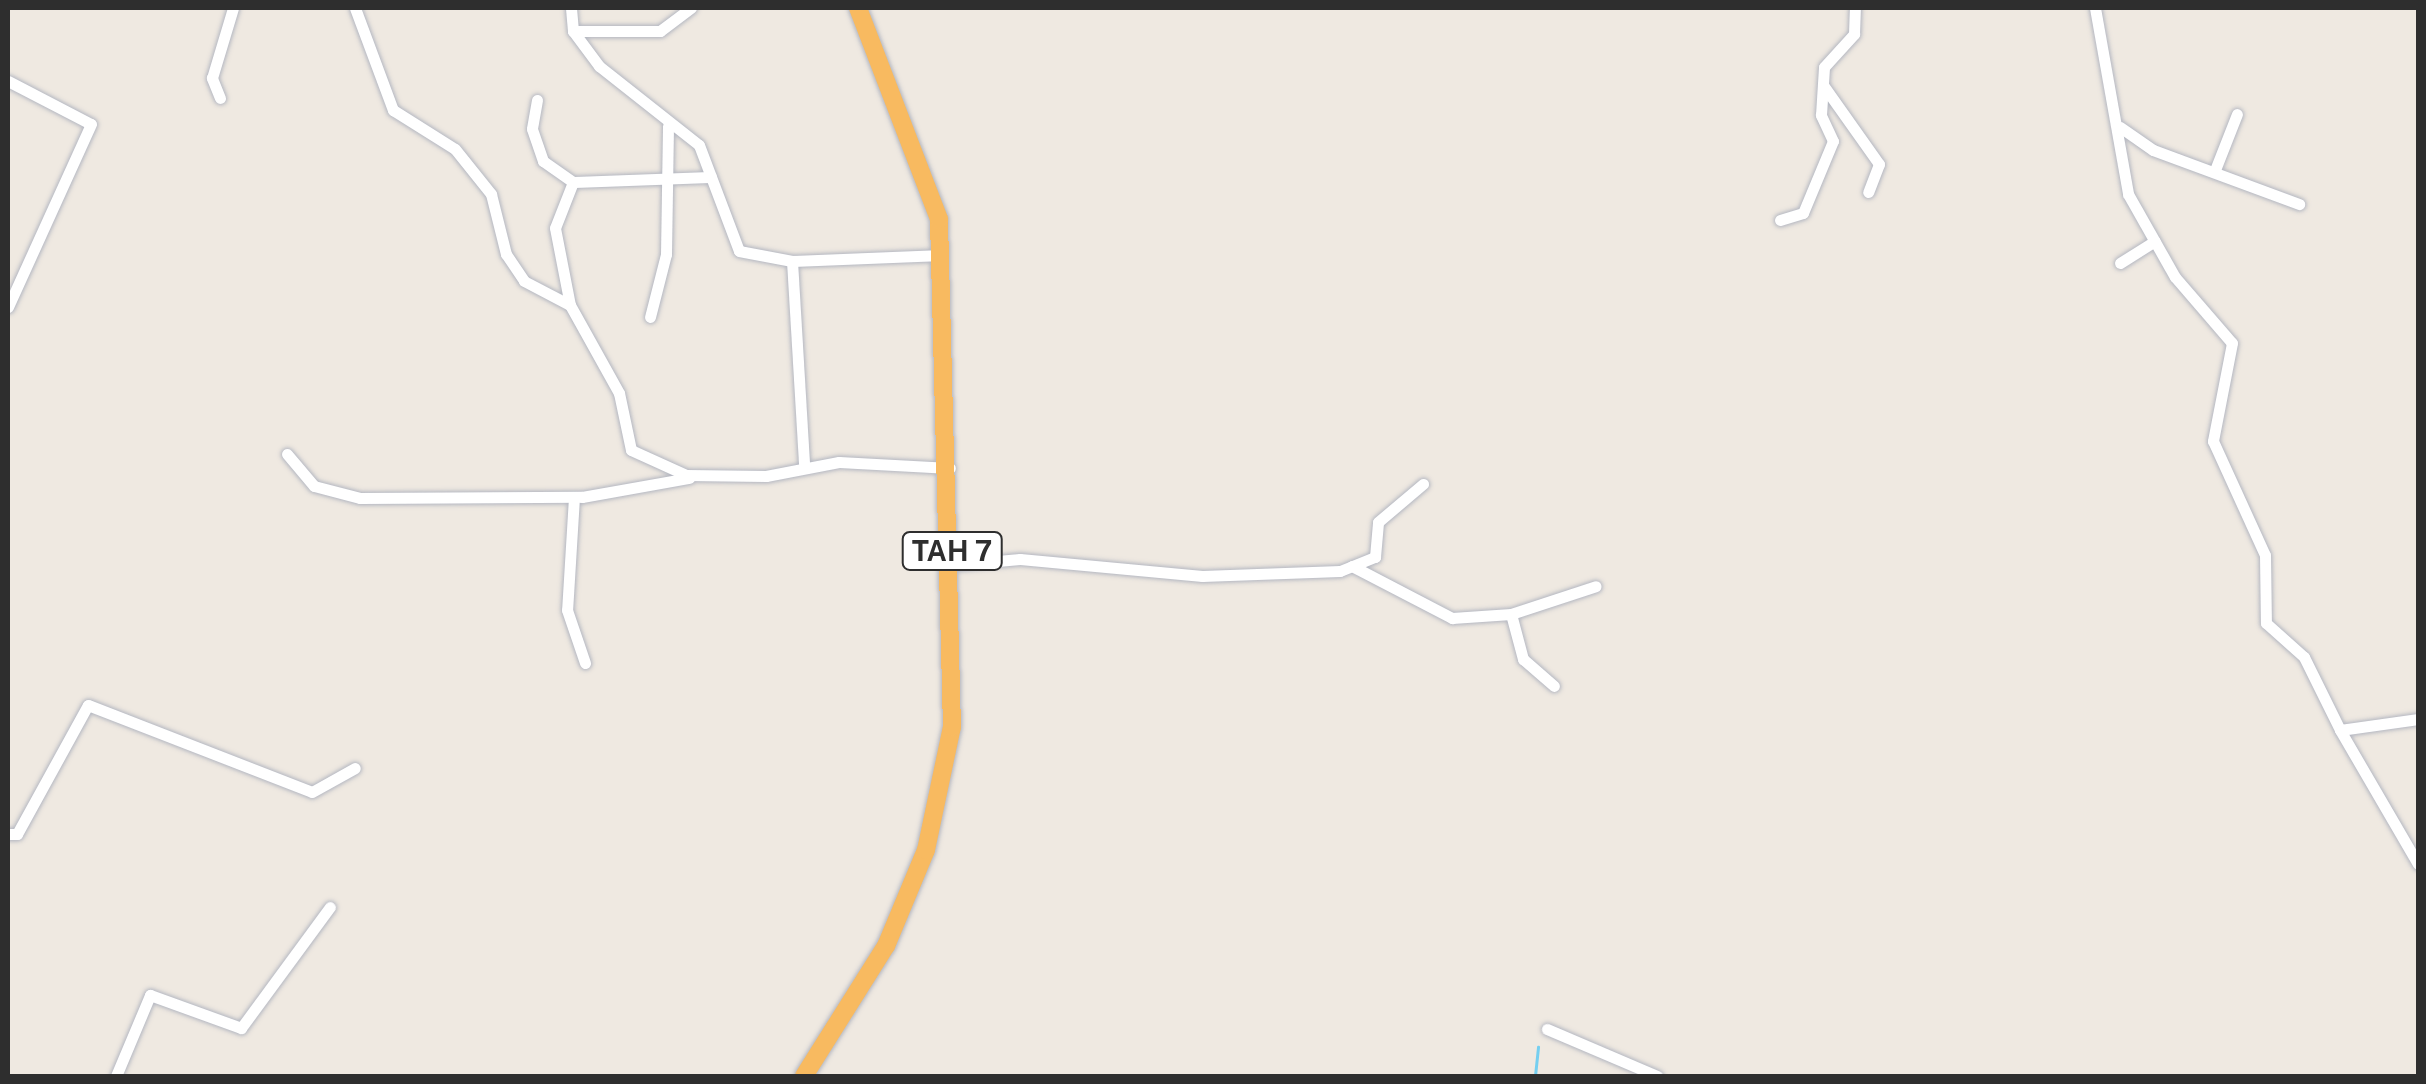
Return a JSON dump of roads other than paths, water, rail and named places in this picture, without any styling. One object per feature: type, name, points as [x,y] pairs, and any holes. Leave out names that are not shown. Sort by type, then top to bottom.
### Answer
[{"type":"highway","name":"TAH 7","points":[[804,1076],[879,959],[926,850],[952,726],[953,564],[943,255],[932,181],[858,8]]},
{"type":"street","points":[[220,98],[212,78],[234,8]]},
{"type":"street","points":[[355,8],[394,110],[455,149],[491,194],[506,254],[524,281],[570,305]]},
{"type":"street","points":[[571,8],[572,32],[668,126],[699,145],[739,251],[792,261],[943,255]]},
{"type":"street","points":[[572,32],[660,31],[691,8]]},
{"type":"street","points":[[1780,220],[1803,213],[1834,141],[1821,115],[1824,68],[1854,34],[1855,8]]},
{"type":"street","points":[[2095,8],[2120,126],[2128,194],[2174,277],[2229,333],[2213,441],[2265,555],[2266,623],[2304,657],[2340,730],[2418,864]]},
{"type":"street","points":[[8,81],[91,124],[8,306]]},
{"type":"street","points":[[1823,85],[1879,164],[1868,192]]},
{"type":"street","points":[[537,100],[532,129],[542,161],[572,182],[672,184],[711,177]]},
{"type":"street","points":[[2215,170],[2237,114]]},
{"type":"street","points":[[650,317],[672,184],[668,126]]},
{"type":"street","points":[[2120,126],[2153,150],[2299,204]]},
{"type":"street","points":[[572,182],[556,228],[570,305],[619,393],[632,450],[686,475],[766,476],[804,464],[950,468]]},
{"type":"street","points":[[2120,263],[2155,241]]},
{"type":"street","points":[[792,261],[804,464]]},
{"type":"street","points":[[287,454],[314,486],[360,498],[574,497],[690,477]]},
{"type":"street","points":[[953,564],[1020,559],[1202,576],[1352,566],[1375,557],[1378,522],[1423,484]]},
{"type":"street","points":[[574,497],[566,610],[585,663]]},
{"type":"street","points":[[1352,566],[1452,618],[1511,614],[1596,586]]},
{"type":"street","points":[[1511,614],[1523,659],[1554,686]]},
{"type":"street","points":[[8,834],[17,834],[88,705],[312,792],[355,768]]},
{"type":"street","points":[[2340,730],[2418,719]]},
{"type":"street","points":[[116,1076],[150,995],[241,1028],[330,908]]},
{"type":"street","points":[[1547,1029],[1656,1076]]},
{"type":"waterway","points":[[1535,1076],[1538,1047]]}]
